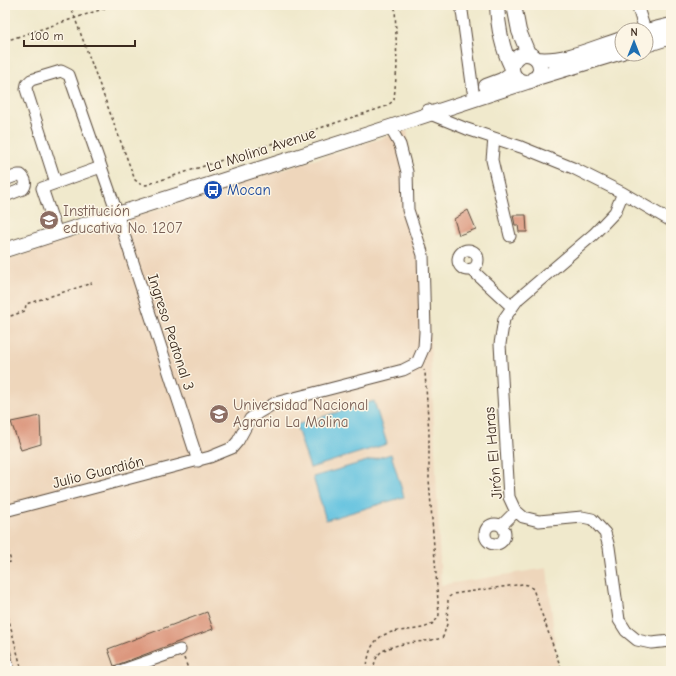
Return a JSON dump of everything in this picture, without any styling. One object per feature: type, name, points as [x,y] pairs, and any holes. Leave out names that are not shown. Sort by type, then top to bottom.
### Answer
[{"type":"main road","points":[[497,5],[497,20],[503,50],[517,79],[520,81],[530,81],[540,71],[539,63],[533,56],[519,31],[514,5]]},
{"type":"main road","points":[[654,28],[671,24]]},
{"type":"main road","points":[[654,42],[671,37]]},
{"type":"main road","points":[[512,70],[515,58],[519,55],[533,56],[550,60],[562,58],[614,42]]},
{"type":"main road","name":"La Molina Avenue","points":[[5,250],[56,230],[116,210],[430,111],[457,105],[614,55]]},
{"type":"main road","name":"La Molina Avenue","points":[[116,210],[390,127],[502,80],[512,70]]},
{"type":"main road","name":"La Molina Avenue","points":[[5,242],[56,230]]},
{"type":"street","points":[[637,5],[643,22]]},
{"type":"street","points":[[462,11],[473,91]]},
{"type":"street","name":"Ingreso Peatonal 3","points":[[56,183],[26,93],[27,84],[31,80],[58,71],[64,71],[69,75],[116,210],[198,461]]},
{"type":"street","points":[[457,105],[456,113],[458,121],[467,129]]},
{"type":"street","points":[[430,111],[467,129],[547,157],[599,180],[671,221]]},
{"type":"street","points":[[390,127],[400,145],[407,172],[408,210],[422,255],[426,332],[422,353],[417,363]]},
{"type":"street","points":[[494,138],[492,160],[510,236]]},
{"type":"street","points":[[56,230],[42,188],[101,167]]},
{"type":"street","points":[[5,180],[21,175],[25,179],[26,183],[23,189],[5,196]]},
{"type":"street","name":"Jirón El Haras","points":[[624,193],[616,212],[594,234],[518,299],[504,319],[500,344],[509,496],[516,511],[523,517],[539,521],[582,517],[592,519],[605,533],[609,547],[619,620],[626,631],[637,640],[651,643],[671,641]]},
{"type":"street","points":[[471,269],[512,307]]},
{"type":"street","name":"Julio Guardión","points":[[5,511],[210,457],[232,448],[238,441],[250,419],[258,412],[275,403],[403,370],[417,363]]},
{"type":"street","points":[[501,526],[516,511]]},
{"type":"street","points":[[120,671],[180,650]]},
{"type":"street","points":[[5,654],[9,671]]},
{"type":"path","points":[[70,5],[135,180],[140,184],[146,185],[387,106],[394,100],[397,66],[395,5]]},
{"type":"path","points":[[5,41],[115,5]]},
{"type":"path","points":[[5,318],[25,311],[26,304],[92,283]]},
{"type":"path","points":[[367,671],[370,652],[375,640],[385,634],[428,626],[437,620],[439,615],[429,479],[430,433],[425,372],[417,363]]},
{"type":"path","points":[[5,539],[11,562],[5,563]]},
{"type":"path","points":[[374,671],[375,661],[379,654],[386,649],[443,637],[447,624],[448,600],[453,594],[523,584],[534,589],[562,671]]},
{"type":"path","points":[[5,605],[21,667]]},
{"type":"path","points":[[180,650],[189,671]]},
{"type":"shaded area","name":"Universidad Nacional Agraria La Molina","points":[[407,130],[415,223],[426,251],[441,585],[547,568],[558,671],[5,671],[5,261],[119,222]]},
{"type":"water","points":[[374,401],[387,444],[310,468],[296,425]]},
{"type":"water","points":[[391,454],[404,497],[326,520],[313,477]]},
{"type":"building","points":[[468,210],[476,229],[459,235],[454,219]]},
{"type":"building","points":[[513,215],[526,215],[527,232],[519,232],[518,225],[515,225]]},
{"type":"building","points":[[40,416],[41,444],[21,450],[11,422]]},
{"type":"building","points":[[207,612],[213,629],[114,666],[108,649]]},
{"type":"place","name":"Mocan","points":[[213,190]]},
{"type":"place","name":"Institución educativa No. 1207","points":[[49,220]]},
{"type":"place","name":"Universidad Nacional Agraria La Molina","points":[[219,414]]}]
